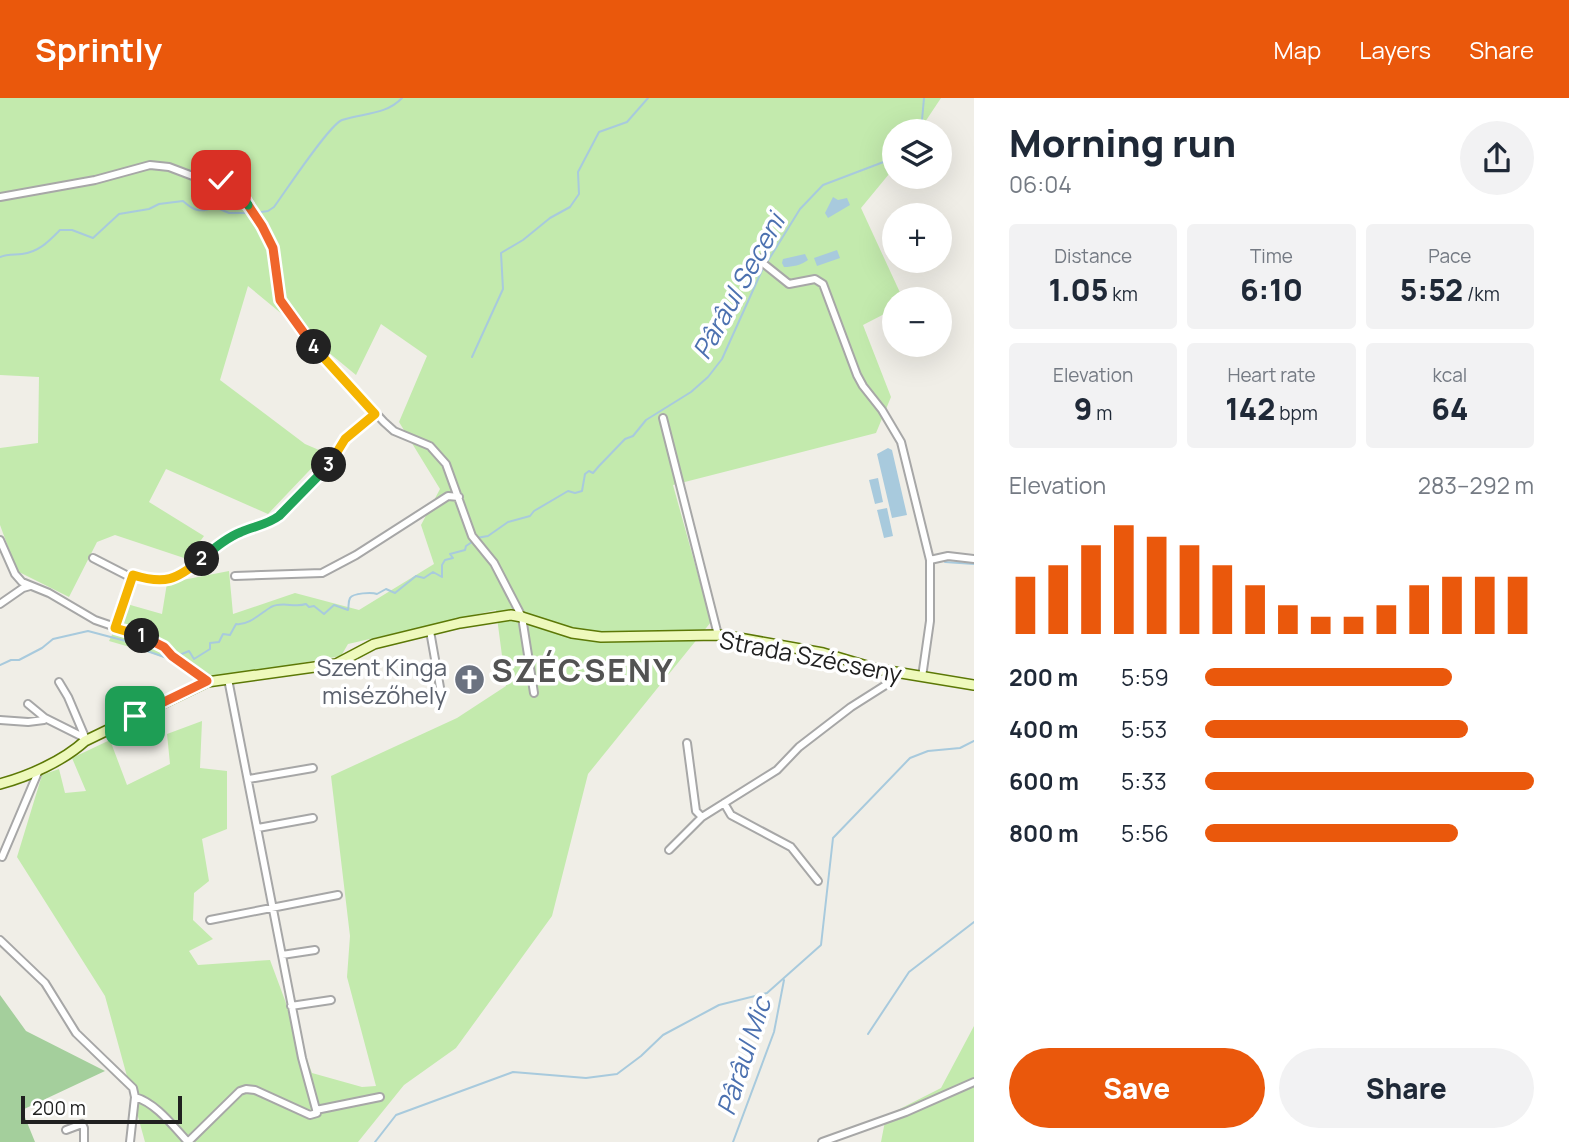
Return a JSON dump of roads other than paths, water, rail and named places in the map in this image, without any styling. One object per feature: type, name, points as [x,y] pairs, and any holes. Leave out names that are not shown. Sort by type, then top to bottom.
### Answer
[{"type":"street","points":[[0,197],[95,180],[150,165],[169,167],[198,178],[225,181],[240,191],[273,248],[277,291],[283,305],[312,345],[394,431],[423,442],[436,451],[446,464],[475,540],[494,563],[522,617],[534,693]]},
{"type":"street","points":[[764,263],[789,284],[815,279],[822,284],[857,375],[883,410],[901,442],[930,560],[930,621],[922,677]]},
{"type":"street","points":[[115,628],[133,575],[155,581],[176,576],[192,567],[222,542],[242,531],[275,519],[301,491],[324,473],[349,435],[375,414]]},
{"type":"street","points":[[663,418],[718,635]]},
{"type":"street","points":[[235,576],[321,573],[356,555],[448,496],[458,497]]},
{"type":"street","points":[[0,540],[15,575],[30,586],[49,593],[94,620],[153,640],[206,678],[207,682]]},
{"type":"street","points":[[930,560],[948,556],[974,559]]},
{"type":"street","points":[[93,558],[132,578]]},
{"type":"street","points":[[0,604],[30,586]]},
{"type":"street","name":"Strada Szécseny","points":[[0,784],[40,769],[75,750],[85,740],[207,682],[337,664],[371,645],[504,616],[522,617],[572,633],[601,637],[718,635],[823,653],[897,673],[974,685]]},
{"type":"street","points":[[430,631],[441,693]]},
{"type":"street","points":[[669,850],[702,817],[777,770],[799,747],[851,707],[892,681],[897,673]]},
{"type":"street","points":[[135,1097],[153,1108],[188,1142],[240,1091],[246,1089],[255,1090],[316,1115],[291,1006],[228,680]]},
{"type":"street","points":[[59,682],[85,740]]},
{"type":"street","points":[[28,704],[45,718],[85,740]]},
{"type":"street","points":[[0,720],[27,722],[45,718]]},
{"type":"street","points":[[687,743],[696,811],[702,817]]},
{"type":"street","points":[[249,779],[313,768]]},
{"type":"street","points":[[2,857],[40,769]]},
{"type":"street","points":[[724,803],[731,815],[791,847],[818,881]]},
{"type":"street","points":[[258,828],[313,818]]},
{"type":"street","points":[[210,920],[338,895]]},
{"type":"street","points":[[0,940],[45,983],[76,1033],[133,1088],[135,1097],[130,1142]]},
{"type":"street","points":[[282,955],[315,950]]},
{"type":"street","points":[[291,1006],[331,999]]},
{"type":"street","points":[[822,1142],[906,1112],[974,1082]]},
{"type":"street","points":[[316,1110],[380,1097]]},
{"type":"street","points":[[66,1130],[82,1124],[84,1142]]},
{"type":"water","points":[[833,197],[838,200],[847,198],[850,205],[828,218],[825,213]]},
{"type":"water","points":[[837,250],[840,258],[817,266],[814,258]]},
{"type":"water","points":[[805,254],[808,260],[800,264],[784,267],[782,263],[783,259]]},
{"type":"water","points":[[888,448],[892,450],[907,515],[892,518],[877,454]]},
{"type":"water","points":[[878,478],[883,502],[875,504],[869,480]]},
{"type":"water","points":[[887,508],[893,536],[884,538],[877,510]]},
{"type":"waterway","points":[[255,213],[274,207],[318,146],[342,120],[382,111],[402,98]]},
{"type":"waterway","points":[[472,357],[503,289],[501,253],[570,207],[579,194],[578,172],[599,132],[627,122],[648,98]]},
{"type":"waterway","name":"Pârâul Seceni","points":[[922,119],[924,98]]},
{"type":"waterway","name":"Pârâul Seceni","points":[[766,264],[800,209],[823,185],[882,163]]},
{"type":"waterway","points":[[0,257],[34,251],[60,230],[72,230],[93,238],[119,214],[149,209],[159,204],[183,201],[198,210],[215,207],[229,213],[250,213]]},
{"type":"waterway","name":"Pârâul Seceni","points":[[476,538],[488,536],[508,522],[530,516],[568,491],[582,491],[585,474],[589,471],[593,473],[625,439],[633,436],[646,420],[691,392],[708,377],[722,359],[763,268]]},
{"type":"waterway","name":"Pârâul Seceni","points":[[177,656],[189,651],[194,659],[210,649],[210,643],[219,642],[223,634],[230,635],[236,624],[250,621],[275,605],[306,604],[309,607],[314,606],[324,614],[334,605],[348,610],[350,598],[355,595],[377,594],[386,589],[395,593],[416,576],[424,578],[433,572],[442,577],[442,565],[445,560],[453,558],[450,554],[465,550],[472,542]]},
{"type":"waterway","points":[[945,562],[974,564]]},
{"type":"waterway","name":"Pârâul Seceni","points":[[0,665],[19,660],[53,639],[88,631],[137,644],[147,651],[173,660]]},
{"type":"waterway","name":"Pârâul Mic","points":[[375,1142],[396,1115],[513,1072],[586,1078],[617,1074],[663,1035],[719,1005],[767,993],[821,945],[833,838],[910,758],[928,751],[960,748],[974,741]]},
{"type":"waterway","points":[[868,1034],[909,972],[974,922]]},
{"type":"waterway","name":"Pârâul Mic","points":[[733,1142],[774,1032],[784,980]]},
{"type":"place","name":"Szent Kinga misézőhely","points":[[470,680]]},
{"type":"district","name":"SZÉCSENY","points":[[583,670]]}]
